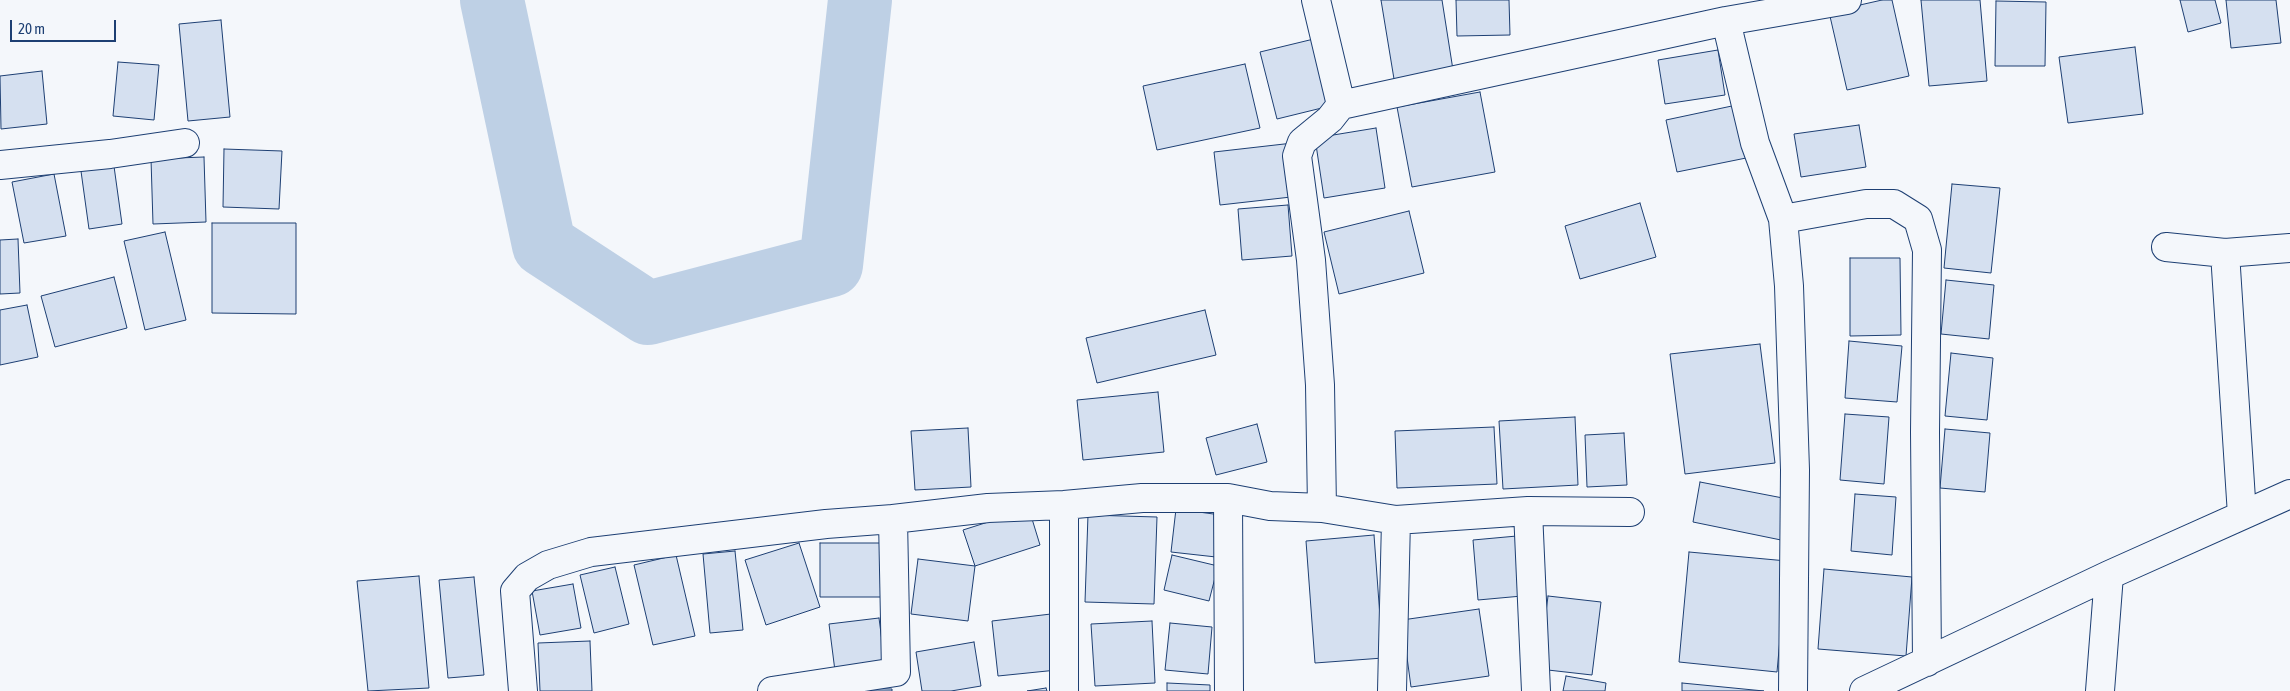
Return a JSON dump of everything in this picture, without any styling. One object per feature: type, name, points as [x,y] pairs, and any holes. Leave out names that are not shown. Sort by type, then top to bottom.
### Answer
[{"type":"street","points":[[1316,0],[1341,105]]},
{"type":"street","points":[[1322,508],[1320,385],[1311,260],[1297,156],[1302,142],[1330,119],[1341,105],[1726,21],[1847,0]]},
{"type":"street","points":[[1726,21],[1755,143],[1784,219],[1789,286],[1795,470],[1793,691]]},
{"type":"street","points":[[0,165],[110,154],[186,143]]},
{"type":"street","points":[[1784,219],[1866,204],[1894,204],[1918,219],[1927,250],[1925,432],[1927,662]]},
{"type":"street","points":[[2166,247],[2225,253],[2290,248]]},
{"type":"street","points":[[2225,253],[2242,514]]},
{"type":"street","points":[[1864,691],[2109,575],[2290,494]]},
{"type":"street","points":[[523,691],[515,591],[527,577],[548,565],[591,552],[826,524],[893,519],[988,508],[1064,505],[1142,498],[1228,498],[1270,506],[1322,508],[1396,520],[1528,512],[1630,512]]},
{"type":"street","points":[[1228,498],[1230,691]]},
{"type":"street","points":[[1064,505],[1064,691]]},
{"type":"street","points":[[1528,512],[1536,691]]},
{"type":"street","points":[[772,691],[896,681],[893,519]]},
{"type":"street","points":[[1392,691],[1396,520]]},
{"type":"street","points":[[2100,691],[2109,575]]},
{"type":"building","points":[[1381,0],[1442,0],[1453,70],[1394,79]]},
{"type":"building","points":[[1456,0],[1509,0],[1510,35],[1457,36]]},
{"type":"building","points":[[1882,0],[1892,0],[1909,76],[1847,90],[1829,12]]},
{"type":"building","points":[[1921,0],[1980,0],[1987,81],[1929,86]]},
{"type":"building","points":[[2180,0],[2215,0],[2221,23],[2188,32]]},
{"type":"building","points":[[2226,0],[2276,0],[2281,43],[2231,48]]},
{"type":"building","points":[[1996,1],[2046,2],[2045,66],[1995,66]]},
{"type":"building","points":[[221,20],[230,117],[188,121],[179,24]]},
{"type":"building","points":[[1322,37],[1338,104],[1277,119],[1260,52]]},
{"type":"building","points":[[2135,47],[2143,114],[2068,123],[2059,57]]},
{"type":"building","points":[[1718,50],[1725,95],[1665,104],[1658,60]]},
{"type":"building","points":[[118,62],[159,65],[154,120],[113,116]]},
{"type":"building","points":[[1245,64],[1260,128],[1157,150],[1143,86]]},
{"type":"building","points":[[42,71],[47,124],[1,129],[0,76]]},
{"type":"building","points":[[1480,92],[1495,172],[1412,187],[1397,107]]},
{"type":"building","points":[[1746,103],[1756,156],[1677,172],[1666,120]]},
{"type":"building","points":[[1859,125],[1866,167],[1801,177],[1794,134]]},
{"type":"building","points":[[1376,128],[1385,188],[1324,198],[1315,138]]},
{"type":"building","points":[[1293,143],[1300,196],[1220,205],[1214,152]]},
{"type":"building","points":[[224,149],[282,151],[279,209],[223,207]]},
{"type":"building","points":[[204,157],[206,222],[153,224],[151,159]]},
{"type":"building","points":[[113,159],[122,224],[89,229],[80,164]]},
{"type":"building","points":[[54,174],[66,236],[24,243],[12,182]]},
{"type":"building","points":[[1952,184],[2000,188],[1991,273],[1944,268]]},
{"type":"building","points":[[1640,203],[1656,257],[1580,279],[1565,226]]},
{"type":"building","points":[[1288,205],[1292,256],[1242,260],[1238,209]]},
{"type":"building","points":[[1409,211],[1424,273],[1339,294],[1324,232]]},
{"type":"building","points":[[212,223],[296,223],[296,314],[212,313]]},
{"type":"building","points":[[165,232],[186,320],[145,330],[124,241]]},
{"type":"building","points":[[18,239],[20,293],[0,294],[0,240]]},
{"type":"building","points":[[1850,258],[1900,258],[1901,335],[1850,336]]},
{"type":"building","points":[[114,277],[127,328],[55,347],[41,296]]},
{"type":"building","points":[[1946,280],[1994,285],[1989,339],[1941,334]]},
{"type":"building","points":[[27,305],[38,357],[0,365],[0,310]]},
{"type":"building","points":[[1205,310],[1216,355],[1097,383],[1086,338]]},
{"type":"building","points":[[1849,341],[1902,346],[1897,402],[1845,398]]},
{"type":"building","points":[[1760,344],[1775,463],[1685,474],[1670,354]]},
{"type":"building","points":[[1951,353],[1993,358],[1987,420],[1945,416]]},
{"type":"building","points":[[1158,392],[1164,452],[1083,460],[1077,400]]},
{"type":"building","points":[[1845,414],[1889,417],[1884,484],[1840,480]]},
{"type":"building","points":[[1575,417],[1578,485],[1503,489],[1499,421]]},
{"type":"building","points":[[1257,424],[1267,462],[1216,475],[1206,438]]},
{"type":"building","points":[[1494,427],[1497,484],[1397,488],[1395,431]]},
{"type":"building","points":[[968,428],[971,487],[915,490],[911,431]]},
{"type":"building","points":[[1945,429],[1990,433],[1985,492],[1940,488]]},
{"type":"building","points":[[1624,433],[1627,485],[1587,487],[1585,435]]},
{"type":"building","points":[[1700,482],[1788,499],[1781,540],[1693,522]]},
{"type":"building","points":[[1855,494],[1896,497],[1892,555],[1851,551]]},
{"type":"building","points":[[1029,509],[1040,545],[975,566],[963,530]]},
{"type":"building","points":[[1176,509],[1221,515],[1216,557],[1171,552]]},
{"type":"building","points":[[1088,515],[1157,517],[1154,604],[1085,602]]},
{"type":"building","points":[[1374,535],[1383,658],[1315,663],[1306,541]]},
{"type":"building","points":[[1517,536],[1522,596],[1478,600],[1473,540]]},
{"type":"building","points":[[799,543],[820,607],[766,625],[745,560]]},
{"type":"building","points":[[820,543],[883,543],[883,597],[820,597]]},
{"type":"building","points":[[735,551],[743,630],[710,633],[703,554]]},
{"type":"building","points":[[1689,552],[1787,561],[1777,672],[1679,662]]},
{"type":"building","points":[[676,555],[695,636],[653,645],[634,565]]},
{"type":"building","points":[[1172,555],[1218,566],[1209,601],[1164,590]]},
{"type":"building","points":[[918,559],[975,566],[968,621],[911,614]]},
{"type":"building","points":[[615,567],[629,624],[594,633],[580,575]]},
{"type":"building","points":[[1824,569],[1912,577],[1906,656],[1818,649]]},
{"type":"building","points":[[419,576],[429,688],[368,691],[357,581]]},
{"type":"building","points":[[474,577],[484,675],[448,678],[439,580]]},
{"type":"building","points":[[573,584],[581,628],[540,635],[532,591]]},
{"type":"building","points":[[1548,596],[1601,602],[1592,675],[1539,669]]},
{"type":"building","points":[[1479,609],[1489,676],[1411,687],[1402,620]]},
{"type":"building","points":[[1051,614],[1057,670],[998,676],[992,621]]},
{"type":"building","points":[[879,618],[885,664],[835,671],[829,624]]},
{"type":"building","points":[[1152,621],[1155,683],[1095,686],[1091,624]]},
{"type":"building","points":[[1170,623],[1212,627],[1208,674],[1165,670]]},
{"type":"building","points":[[590,641],[592,691],[540,691],[538,643]]},
{"type":"building","points":[[974,642],[981,686],[951,691],[922,691],[916,652]]},
{"type":"building","points":[[1566,676],[1606,683],[1605,691],[1563,691]]},
{"type":"building","points":[[1167,683],[1210,685],[1210,691],[1167,691]]},
{"type":"building","points":[[1682,683],[1764,691],[1682,691]]},
{"type":"building","points":[[821,688],[892,689],[892,691],[821,691]]},
{"type":"building","points":[[1046,688],[1047,691],[1027,691]]},
{"type":"waterway","points":[[492,0],[544,245],[648,313],[831,265],[860,0]]}]
